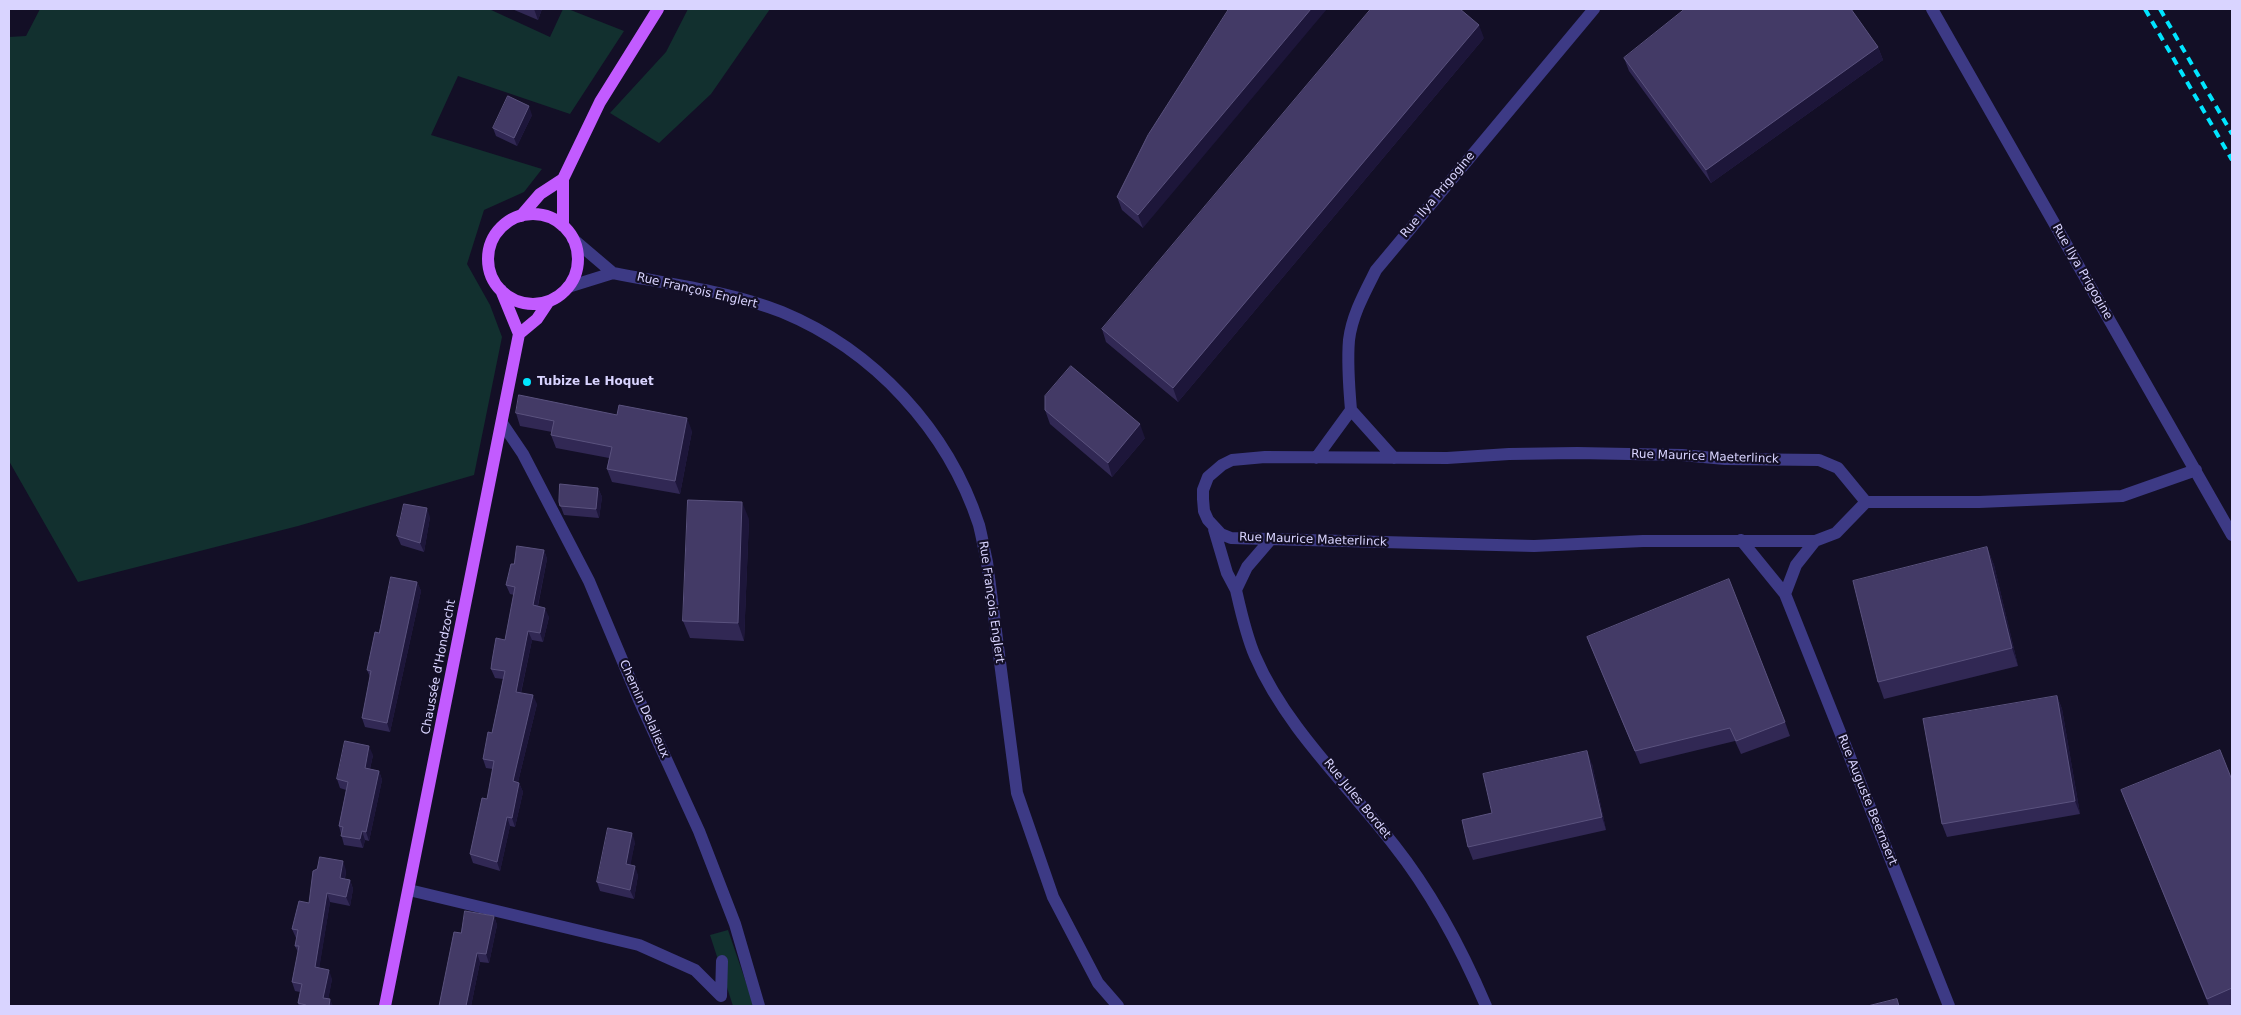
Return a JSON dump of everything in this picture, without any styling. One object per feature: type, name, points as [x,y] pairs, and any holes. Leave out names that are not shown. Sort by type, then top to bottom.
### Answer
[{"type":"main road","points":[[563,226],[563,179],[600,102],[658,9]]},
{"type":"main road","points":[[521,216],[540,194],[563,179]]},
{"type":"main road","points":[[501,290],[522,303],[538,304],[549,301],[568,287],[574,278],[578,262],[573,239],[563,226],[549,217],[535,214],[521,216],[508,222],[498,231],[491,244],[488,258],[490,272],[501,290],[519,334],[537,320],[549,301]]},
{"type":"main road","name":"Chaussée d'Hondzocht","points":[[385,1006],[519,334]]},
{"type":"street","name":"Rue Ilya Prigogine","points":[[1351,410],[1348,378],[1349,338],[1360,302],[1376,270],[1594,9]]},
{"type":"street","name":"Rue Ilya Prigogine","points":[[1932,9],[2232,535]]},
{"type":"street","points":[[573,239],[613,273]]},
{"type":"street","points":[[568,287],[613,273]]},
{"type":"street","name":"Rue François Englert","points":[[613,273],[750,301],[782,312],[823,332],[872,366],[897,390],[925,422],[943,447],[969,499],[979,525],[987,562],[1017,793],[1053,897],[1098,983],[1118,1006]]},
{"type":"street","points":[[1316,458],[1351,410],[1394,458]]},
{"type":"street","name":"Chemin Delalieux","points":[[502,423],[523,454],[589,581],[639,700],[699,831],[735,924],[759,1006]]},
{"type":"street","name":"Rue Maurice Maeterlinck","points":[[1577,453],[1682,455],[1725,459],[1819,460],[1838,468],[1866,502],[1836,532],[1815,541],[1643,541],[1534,546],[1231,538],[1214,529],[1204,511],[1203,490],[1208,477],[1222,465],[1232,460],[1265,457],[1394,458],[1577,453]]},
{"type":"street","points":[[1866,502],[1979,502],[2122,496],[2196,470]]},
{"type":"street","name":"Rue Jules Bordet","points":[[1214,529],[1227,574],[1236,590],[1242,617],[1255,656],[1283,706],[1395,846],[1419,879],[1451,934],[1486,1006]]},
{"type":"street","points":[[1236,590],[1247,567],[1271,539]]},
{"type":"street","name":"Rue Auguste Beernaert","points":[[1741,540],[1785,594],[1949,1006]]},
{"type":"street","points":[[1785,594],[1796,565],[1815,541]]},
{"type":"street","points":[[408,890],[639,945],[695,970],[721,996],[722,961]]},
{"type":"green space","points":[[40,9],[489,9],[550,37],[563,9],[568,9],[624,31],[570,114],[458,76],[431,135],[542,169],[524,192],[484,210],[467,264],[490,305],[502,337],[474,475],[298,526],[78,582],[9,461],[9,37],[26,36]]},
{"type":"green space","points":[[688,9],[770,9],[711,94],[659,143],[610,113],[666,52]]},
{"type":"green space","points":[[728,930],[754,1006],[733,1006],[710,935]]},
{"type":"building","points":[[1229,9],[1311,9],[1138,215],[1117,197],[1148,135]]},
{"type":"building","points":[[1371,9],[1460,9],[1479,25],[1173,388],[1102,329]]},
{"type":"building","points":[[1685,9],[1851,9],[1878,47],[1706,170],[1624,58]]},
{"type":"building","points":[[508,96],[529,106],[514,138],[493,128]]},
{"type":"building","points":[[1071,366],[1140,424],[1108,463],[1045,410],[1045,396]]},
{"type":"building","points":[[519,395],[617,415],[619,405],[687,418],[675,481],[607,469],[612,447],[551,435],[554,421],[516,413]]},
{"type":"building","points":[[560,484],[598,488],[596,509],[560,506]]},
{"type":"building","points":[[688,500],[742,502],[738,623],[683,621]]},
{"type":"building","points":[[404,504],[427,508],[420,543],[397,536]]},
{"type":"building","points":[[517,546],[544,550],[533,605],[545,608],[540,633],[528,631],[516,692],[533,695],[513,781],[519,783],[512,818],[507,817],[497,862],[470,854],[482,798],[487,799],[494,761],[483,759],[488,732],[492,733],[505,671],[491,669],[496,638],[505,640],[515,587],[506,585],[511,564],[514,564]]},
{"type":"building","points":[[1987,547],[2012,648],[1878,682],[1853,581]]},
{"type":"building","points":[[391,577],[417,582],[387,723],[362,718],[371,671],[367,670],[375,632],[379,633]]},
{"type":"building","points":[[1729,579],[1785,722],[1736,741],[1730,728],[1635,751],[1587,637]]},
{"type":"building","points":[[2057,696],[2075,801],[1942,824],[1923,719]]},
{"type":"building","points":[[345,741],[369,746],[365,768],[379,771],[366,832],[362,831],[360,839],[341,836],[343,827],[339,826],[348,782],[337,779]]},
{"type":"building","points":[[2220,750],[2232,780],[2232,988],[2207,999],[2121,790]]},
{"type":"building","points":[[1587,751],[1602,817],[1468,847],[1462,820],[1492,813],[1483,774]]},
{"type":"building","points":[[608,828],[632,833],[626,864],[635,866],[630,890],[597,882]]},
{"type":"building","points":[[320,857],[343,861],[340,878],[350,880],[346,897],[327,893],[315,967],[329,970],[323,998],[330,999],[329,1006],[305,1006],[298,1003],[302,984],[292,982],[299,946],[295,946],[298,930],[292,929],[299,901],[309,903],[313,871],[317,869]]},
{"type":"building","points":[[465,911],[494,916],[486,954],[477,953],[466,1006],[439,1006],[454,932],[461,933]]},
{"type":"building","points":[[1897,999],[1899,1006],[1868,1006]]},
{"type":"railway","points":[[2145,9],[2232,160]]},
{"type":"railway","points":[[2160,9],[2232,134]]},
{"type":"place","name":"Tubize Le Hoquet","points":[[527,382]]}]
